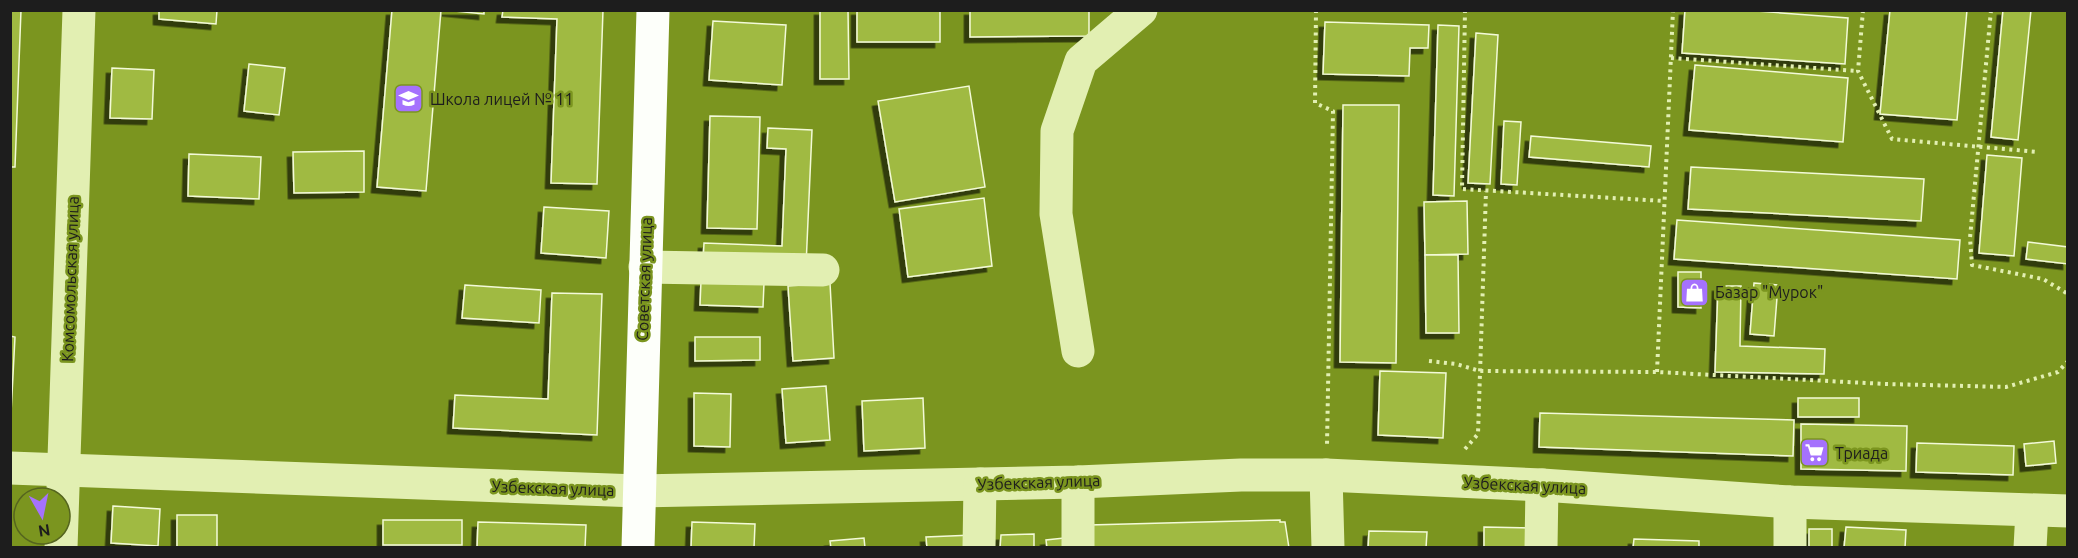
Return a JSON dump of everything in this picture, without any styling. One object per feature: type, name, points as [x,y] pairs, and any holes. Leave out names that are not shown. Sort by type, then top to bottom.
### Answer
[{"type":"main road","name":"Советская улица","points":[[638,548],[652,10]]},
{"type":"street","name":"Комсомольская улица","points":[[61,548],[79,10]]},
{"type":"street","points":[[1078,351],[1056,214],[1057,130],[1081,61],[1141,10]]},
{"type":"street","points":[[645,267],[823,270]]},
{"type":"street","name":"Узбекская улица","points":[[10,468],[638,491],[1078,482],[1241,475],[1326,475],[1542,485],[1791,502],[2067,511]]},
{"type":"street","points":[[1326,475],[1328,548]]},
{"type":"street","points":[[1078,482],[1078,548]]},
{"type":"street","points":[[979,548],[980,484]]},
{"type":"street","points":[[1541,548],[1542,485]]},
{"type":"street","points":[[1790,548],[1791,502]]},
{"type":"street","points":[[2030,548],[2032,511]]},
{"type":"path","points":[[1316,10],[1315,103],[1333,111],[1326,475]]},
{"type":"path","points":[[1465,10],[1462,189],[1664,201]]},
{"type":"path","points":[[1657,372],[1673,10]]},
{"type":"path","points":[[1863,10],[1858,71],[1892,139],[2038,152]]},
{"type":"path","points":[[1990,10],[1970,238],[1972,265],[2043,279],[2067,294]]},
{"type":"path","points":[[1671,58],[1858,71]]},
{"type":"path","points":[[1440,480],[1478,434],[1486,190]]},
{"type":"path","points":[[1430,361],[1456,364],[1480,371],[1657,372],[1885,384],[2006,387],[2058,372],[2067,361]]},
{"type":"building","points":[[10,10],[21,10],[15,167],[10,167]]},
{"type":"building","points":[[159,10],[217,10],[216,24],[159,19]]},
{"type":"building","name":"Школа лицей № 11","points":[[392,10],[441,10],[426,191],[377,187]]},
{"type":"building","points":[[444,10],[484,10],[484,14]]},
{"type":"building","name":"Школа лицей № 11","points":[[503,10],[603,10],[597,184],[551,183],[557,19],[502,17]]},
{"type":"building","points":[[820,10],[848,10],[849,79],[820,79]]},
{"type":"building","points":[[857,10],[940,10],[940,42],[857,42]]},
{"type":"building","points":[[970,10],[1089,10],[1089,36],[970,37]]},
{"type":"building","points":[[1685,10],[1743,10],[1848,18],[1845,64],[1682,53]]},
{"type":"building","points":[[1890,10],[1967,10],[1957,120],[1880,114]]},
{"type":"building","points":[[2003,10],[2031,10],[2018,140],[1991,137]]},
{"type":"building","points":[[713,21],[786,25],[782,85],[709,80]]},
{"type":"building","points":[[1325,22],[1429,25],[1428,48],[1410,48],[1409,76],[1323,74]]},
{"type":"building","points":[[1438,25],[1459,26],[1454,196],[1433,195]]},
{"type":"building","points":[[1476,33],[1498,35],[1490,184],[1468,183]]},
{"type":"building","points":[[249,64],[285,68],[279,115],[244,111]]},
{"type":"building","points":[[1695,65],[1848,78],[1843,142],[1689,130]]},
{"type":"building","points":[[112,68],[154,70],[152,119],[110,118]]},
{"type":"building","points":[[969,86],[985,187],[895,202],[878,101]]},
{"type":"building","points":[[1343,105],[1399,105],[1396,363],[1340,362]]},
{"type":"building","points":[[710,116],[760,117],[757,229],[707,228]]},
{"type":"building","points":[[1504,121],[1521,122],[1517,185],[1501,184]]},
{"type":"building","points":[[768,128],[812,130],[806,266],[703,262],[704,243],[782,246],[786,149],[767,148]]},
{"type":"building","points":[[1531,136],[1651,146],[1649,167],[1529,157]]},
{"type":"building","points":[[364,151],[364,192],[294,193],[293,152]]},
{"type":"building","points":[[189,154],[261,157],[259,199],[188,196]]},
{"type":"building","points":[[1987,155],[2022,158],[2014,256],[1979,253]]},
{"type":"building","points":[[1691,167],[1924,179],[1921,221],[1688,209]]},
{"type":"building","points":[[984,198],[992,266],[908,277],[899,209]]},
{"type":"building","points":[[1467,201],[1468,254],[1425,255],[1424,202]]},
{"type":"building","points":[[544,207],[609,211],[606,258],[541,253]]},
{"type":"building","points":[[1677,220],[1960,240],[1957,279],[1674,259]]},
{"type":"building","points":[[2028,242],[2068,247],[2068,264],[2026,259]]},
{"type":"building","points":[[1425,255],[1458,255],[1459,333],[1426,333]]},
{"type":"building","points":[[1678,272],[1701,272],[1701,308],[1678,307]]},
{"type":"building","points":[[701,281],[764,283],[763,307],[700,305]]},
{"type":"building","points":[[830,283],[834,358],[793,361],[788,286]]},
{"type":"building","points":[[1754,283],[1778,285],[1774,336],[1750,334]]},
{"type":"building","points":[[465,285],[541,290],[539,323],[462,318]]},
{"type":"building","points":[[1718,286],[1741,286],[1740,346],[1825,349],[1824,374],[1715,372]]},
{"type":"building","points":[[552,293],[602,294],[597,435],[453,428],[455,395],[548,399]]},
{"type":"building","points":[[10,336],[15,337],[11,413],[10,413]]},
{"type":"building","points":[[695,337],[760,337],[760,360],[695,361]]},
{"type":"building","points":[[1380,371],[1446,373],[1443,438],[1378,435]]},
{"type":"building","points":[[826,386],[830,440],[786,443],[782,389]]},
{"type":"building","points":[[694,393],[731,394],[730,447],[694,446]]},
{"type":"building","points":[[923,398],[925,448],[864,451],[862,401]]},
{"type":"building","points":[[1798,398],[1859,398],[1859,417],[1798,417]]},
{"type":"building","points":[[1540,413],[1794,420],[1793,456],[1539,447]]},
{"type":"building","points":[[1801,424],[1907,426],[1906,471],[1801,469]]},
{"type":"building","points":[[2054,441],[2056,463],[2026,466],[2024,444]]},
{"type":"building","points":[[1917,443],[2014,446],[2013,475],[1916,472]]},
{"type":"building","points":[[113,506],[160,509],[158,546],[111,543]]},
{"type":"building","points":[[177,515],[217,515],[217,548],[177,548]]},
{"type":"building","points":[[383,520],[462,520],[462,545],[383,545]]},
{"type":"building","points":[[1280,520],[1280,522],[1285,522],[1289,548],[1090,548],[1089,525]]},
{"type":"building","points":[[478,522],[586,525],[585,548],[477,548]]},
{"type":"building","points":[[692,522],[755,524],[754,548],[691,548]]},
{"type":"building","points":[[1484,527],[1536,528],[1535,548],[1484,548]]},
{"type":"building","points":[[1846,527],[1906,530],[1905,548],[1844,548]]},
{"type":"building","points":[[1809,529],[1832,529],[1832,548],[1809,548]]},
{"type":"building","points":[[1369,531],[1427,532],[1426,548],[1368,548]]},
{"type":"building","points":[[1034,534],[1034,548],[1000,548],[1001,535]]},
{"type":"building","points":[[973,535],[974,548],[927,548],[926,537]]},
{"type":"building","points":[[864,538],[865,548],[831,548],[830,541]]},
{"type":"building","points":[[1064,538],[1065,548],[1047,548],[1046,540]]},
{"type":"building","points":[[1634,539],[1699,541],[1699,548],[1633,548]]},
{"type":"place","name":"Школа лицей № 11","points":[[409,99]]},
{"type":"place","name":"Базар \"Мурок\"","points":[[1694,292]]},
{"type":"place","name":"Триада","points":[[1814,453]]}]
